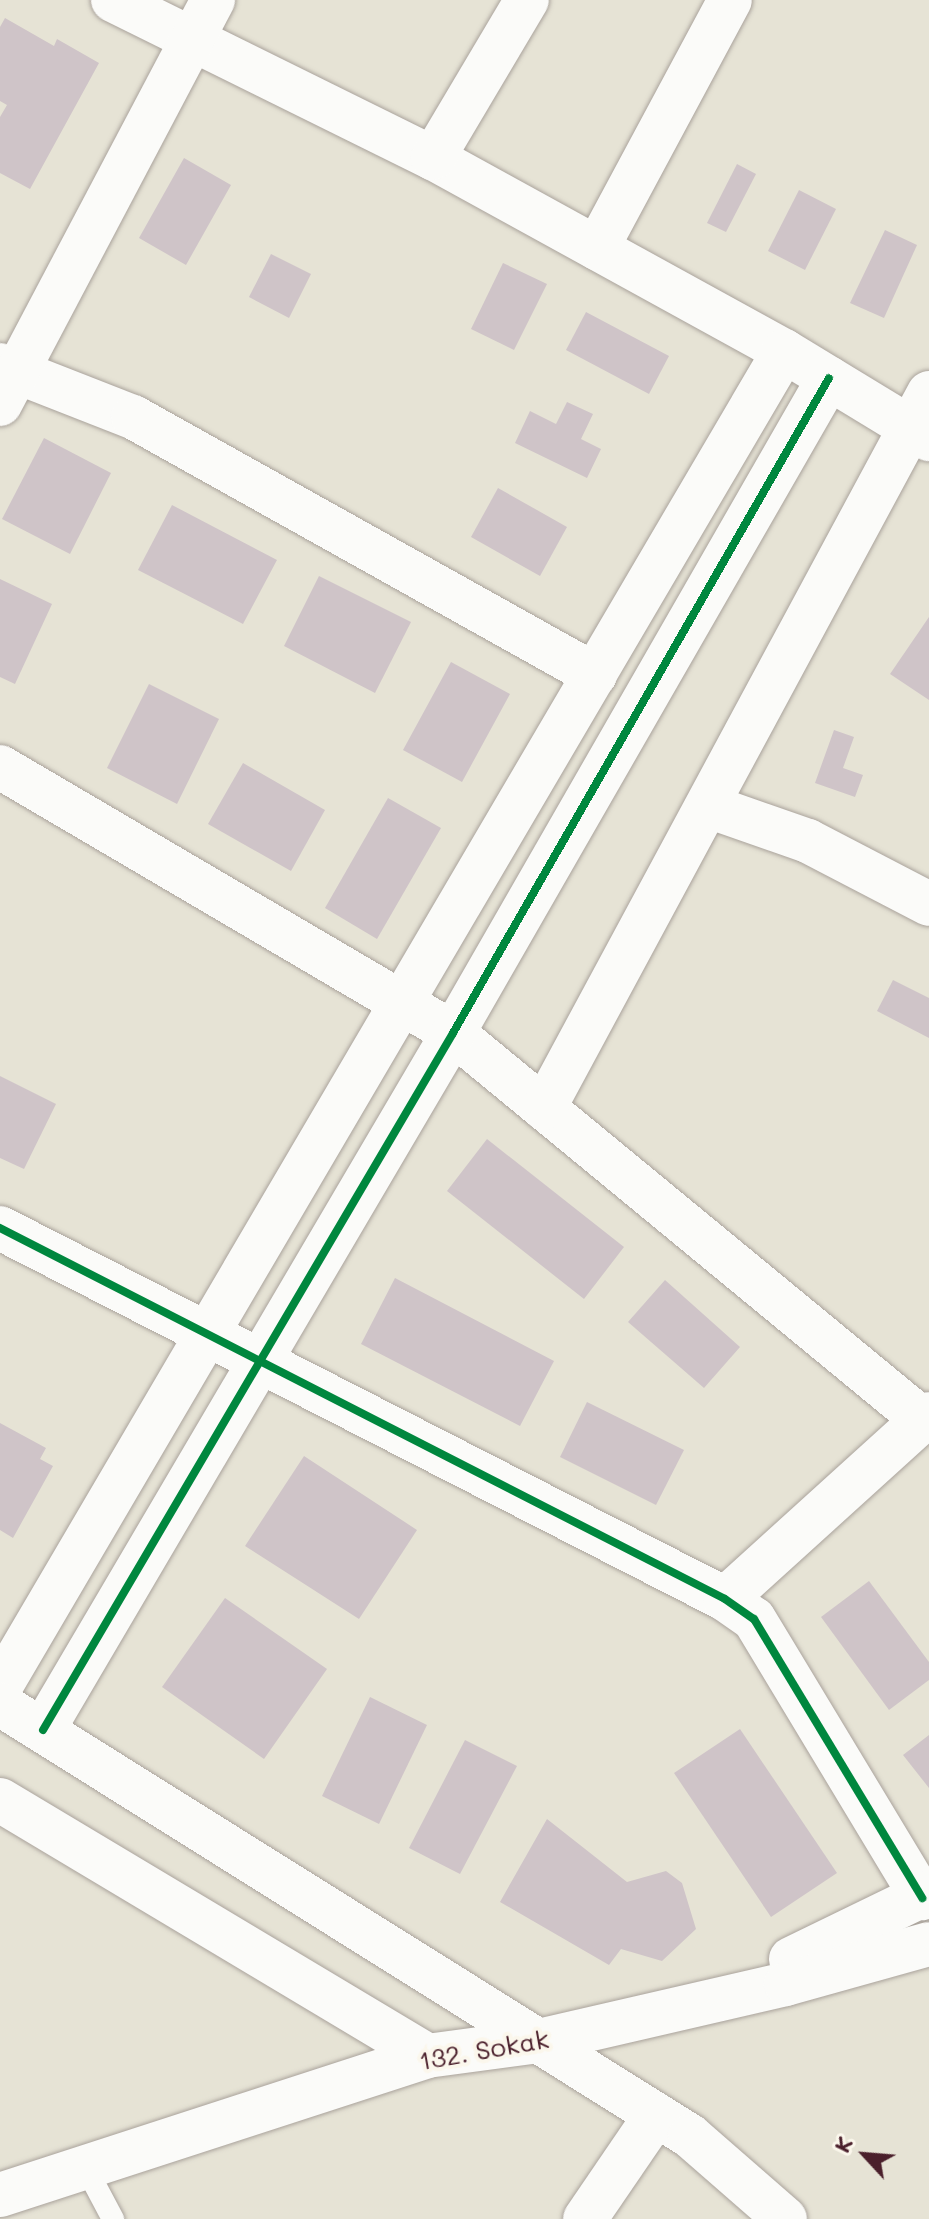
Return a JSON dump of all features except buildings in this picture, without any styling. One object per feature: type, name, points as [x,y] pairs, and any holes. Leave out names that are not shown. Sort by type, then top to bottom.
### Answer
[{"type":"street","points":[[113,0],[433,158],[829,378],[923,420],[544,1108]]},
{"type":"street","points":[[213,0],[5,380],[133,417],[595,675]]},
{"type":"street","points":[[433,158],[527,0]]},
{"type":"street","points":[[597,248],[730,0]]},
{"type":"street","points":[[0,1687],[784,351]]},
{"type":"street","points":[[43,1730],[453,1033],[829,378]]},
{"type":"street","points":[[0,767],[453,1033],[926,1417],[725,1599]]},
{"type":"street","points":[[708,806],[808,841],[929,904]]},
{"type":"street","points":[[0,1228],[258,1365],[725,1599],[754,1619],[925,1895],[827,1945],[637,2018]]},
{"type":"street","points":[[0,1704],[690,2136],[785,2219]]},
{"type":"street","points":[[0,1800],[427,2056]]},
{"type":"street","name":"132. Sokak","points":[[0,2195],[427,2056],[539,2041],[929,1944]]},
{"type":"street","points":[[585,2219],[656,2115]]},
{"type":"lane","points":[[86,2168],[113,2219]]},
{"type":"cycle path","points":[[43,1730],[453,1033],[829,378]]},
{"type":"cycle path","points":[[0,1228],[725,1599],[754,1619],[922,1898]]}]
